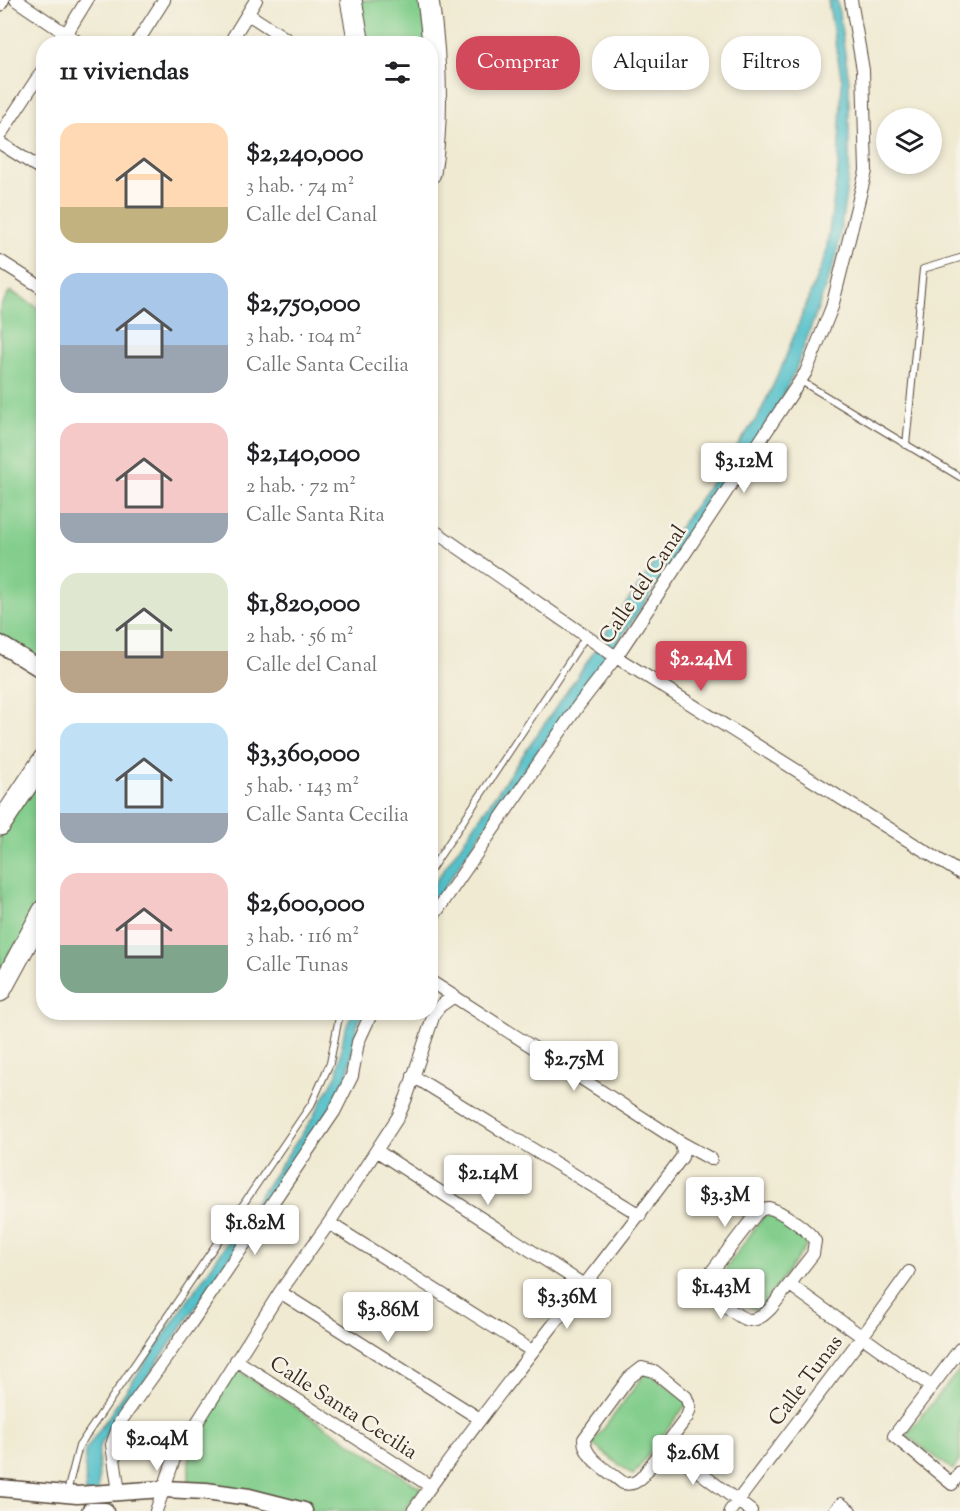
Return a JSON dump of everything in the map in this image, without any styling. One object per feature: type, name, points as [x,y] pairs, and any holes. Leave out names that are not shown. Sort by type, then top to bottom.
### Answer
[{"type":"highway","points":[[351,0],[358,36]]},
{"type":"highway","points":[[428,0],[431,36]]},
{"type":"highway","points":[[2,818],[36,770]]},
{"type":"highway","points":[[0,991],[36,925]]},
{"type":"street","points":[[0,5],[3,0]]},
{"type":"street","points":[[16,0],[59,36]]},
{"type":"street","points":[[65,36],[87,0]]},
{"type":"street","points":[[141,36],[164,0]]},
{"type":"street","points":[[234,36],[256,0]]},
{"type":"street","name":"Calle del Canal","points":[[438,909],[578,706],[616,657],[806,372],[832,308],[866,171],[863,70],[851,0]]},
{"type":"street","points":[[248,14],[282,36]]},
{"type":"street","points":[[0,135],[36,80]]},
{"type":"street","points":[[0,143],[36,166]]},
{"type":"street","points":[[2,266],[36,285]]},
{"type":"street","points":[[438,534],[616,657],[960,873]]},
{"type":"street","points":[[0,644],[36,666]]},
{"type":"street","points":[[438,987],[680,1142],[711,1159]]},
{"type":"street","name":"Calle Santa Cecilia","points":[[438,1009],[453,997]]},
{"type":"street","points":[[120,1492],[112,1445],[120,1422],[189,1326],[334,1112],[352,1076],[358,1042],[368,1020]]},
{"type":"street","name":"Calle Santa Cecilia","points":[[156,1511],[174,1459],[280,1292],[377,1152],[398,1117],[433,1020]]},
{"type":"street","points":[[413,1077],[640,1215]]},
{"type":"street","name":"Calle Santa Cecilia","points":[[413,1511],[480,1419],[640,1215],[682,1157],[680,1142]]},
{"type":"street","points":[[377,1152],[584,1285]]},
{"type":"street","points":[[769,1208],[807,1232],[815,1241],[813,1254],[790,1285],[763,1316],[754,1320],[739,1316],[714,1295],[709,1290],[706,1279],[756,1214],[769,1208]]},
{"type":"street","points":[[329,1223],[532,1351]]},
{"type":"street","name":"Calle Tunas","points":[[734,1506],[909,1272]]},
{"type":"street","points":[[790,1285],[931,1386]]},
{"type":"street","points":[[280,1292],[480,1419]]},
{"type":"street","points":[[960,1349],[894,1436],[952,1484],[960,1472]]},
{"type":"street","name":"Calle Santa Cecilia","points":[[236,1360],[430,1486]]},
{"type":"street","points":[[642,1368],[654,1371],[689,1402],[690,1408],[687,1416],[666,1447],[642,1477],[637,1482],[629,1484],[623,1483],[590,1456],[584,1447],[584,1439],[588,1432],[629,1378],[642,1368]]},
{"type":"street","points":[[666,1447],[734,1506],[751,1511]]},
{"type":"street","points":[[0,1488],[67,1494],[163,1489],[206,1491],[249,1497],[304,1511]]},
{"type":"street","points":[[836,1511],[841,1504],[850,1511]]},
{"type":"street","points":[[90,1511],[105,1511]]},
{"type":"lane","points":[[906,445],[923,269],[960,258]]},
{"type":"lane","points":[[801,381],[960,477]]},
{"type":"lane","points":[[438,859],[586,636]]},
{"type":"lane","points":[[67,1494],[79,1446],[312,1103],[330,1063],[338,1020]]},
{"type":"green space","points":[[355,0],[423,0],[427,36],[362,36]]},
{"type":"green space","points":[[10,291],[36,307],[36,666],[0,643],[0,307]]},
{"type":"green space","points":[[36,774],[36,919],[0,986],[0,830]]},
{"type":"green space","points":[[768,1210],[810,1241],[758,1312],[716,1282]]},
{"type":"green space","points":[[236,1369],[421,1488],[404,1511],[310,1511],[189,1481],[189,1454]]},
{"type":"green space","points":[[960,1369],[960,1460],[953,1470],[906,1435]]},
{"type":"green space","points":[[647,1371],[688,1402],[633,1475],[592,1444]]},
{"type":"water","points":[[828,0],[837,0],[849,81],[849,172],[837,255],[796,369],[772,417],[622,636],[515,783],[438,897],[438,878],[610,626],[759,415],[783,364],[826,253],[838,170],[842,81]]},
{"type":"water","points":[[349,1020],[359,1020],[347,1076],[338,1097],[318,1130],[99,1447],[98,1511],[86,1511],[85,1451],[310,1122],[337,1074],[344,1033]]}]
